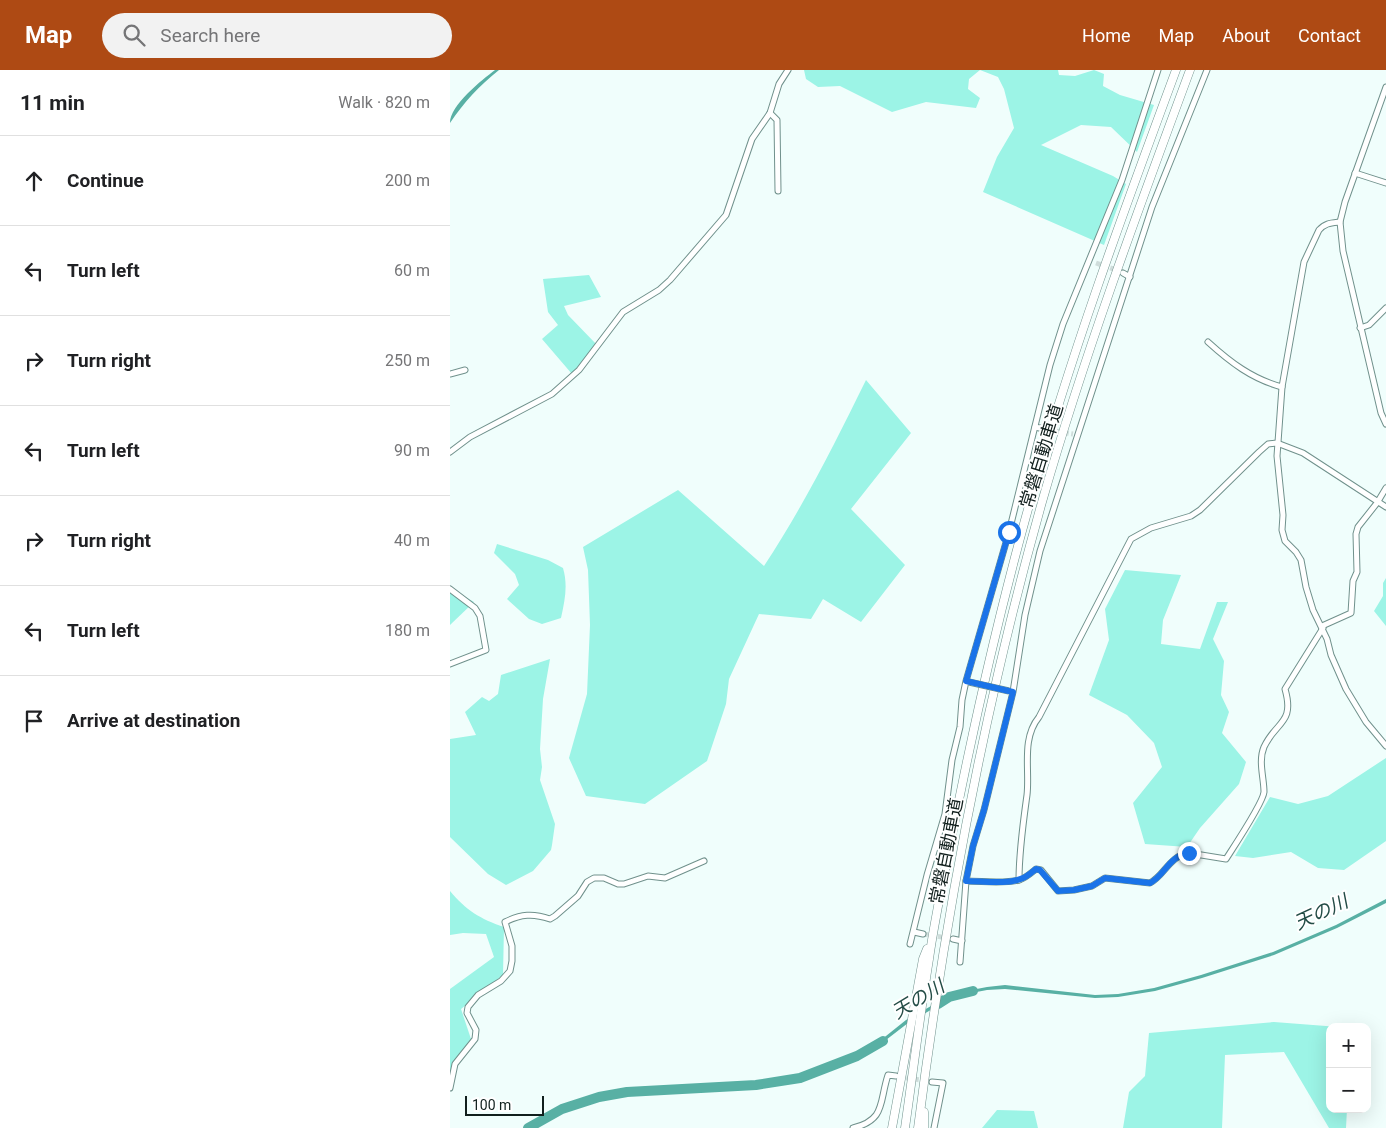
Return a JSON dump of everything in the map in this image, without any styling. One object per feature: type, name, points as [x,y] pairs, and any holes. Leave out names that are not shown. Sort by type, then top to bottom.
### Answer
[{"type":"highway","name":"常磐自動車道","points":[[905,1128],[934,930],[960,794],[984,682],[1030,502],[1066,379],[1176,70]]},
{"type":"highway","name":"常磐自動車道","points":[[918,1128],[937,992],[972,795],[996,684],[1042,503],[1079,382],[1118,265],[1190,70]]},
{"type":"highway","points":[[892,1128],[923,959],[934,930]]},
{"type":"highway","points":[[923,1085],[924,1128]]},
{"type":"street","points":[[450,452],[470,437],[552,394],[579,370],[623,312],[659,290],[670,280],[726,215],[752,138],[770,113],[779,84],[788,70]]},
{"type":"street","points":[[910,944],[945,814],[952,760],[960,727],[962,700],[1009,532],[1050,365],[1063,324],[1122,180],[1158,70]]},
{"type":"street","points":[[960,962],[966,881],[1011,692],[1040,551],[1075,434],[1130,277],[1152,207],[1207,70]]},
{"type":"street","points":[[1386,87],[1344,202],[1340,222],[1343,251],[1360,328],[1380,413],[1386,424]]},
{"type":"street","points":[[770,113],[777,120],[778,191]]},
{"type":"street","points":[[1355,173],[1386,183]]},
{"type":"street","points":[[1340,222],[1330,223],[1319,230],[1304,262],[1282,387],[1277,443],[1283,515],[1282,530],[1285,540],[1301,560],[1313,610],[1322,627],[1346,689],[1366,722],[1386,746]]},
{"type":"street","points":[[1089,261],[1096,262]]},
{"type":"street","points":[[1123,273],[1130,277]]},
{"type":"street","points":[[1360,328],[1368,325],[1386,308]]},
{"type":"street","points":[[1208,342],[1244,371],[1267,383],[1282,387]]},
{"type":"street","points":[[450,374],[465,370]]},
{"type":"street","points":[[1035,427],[1044,429]]},
{"type":"street","points":[[1019,880],[1021,836],[1027,794],[1027,761],[1032,725],[1039,717],[1131,539],[1151,528],[1191,516],[1200,510],[1268,444],[1277,443],[1302,453],[1377,503],[1386,507]]},
{"type":"street","points":[[966,881],[998,882],[1019,880],[1036,869],[1040,870],[1058,891],[1074,890],[1092,886],[1105,878],[1150,883],[1155,880],[1174,858],[1184,854],[1226,859],[1241,837],[1264,794],[1261,768],[1263,748],[1273,732],[1287,716],[1288,698],[1285,689],[1322,627],[1351,613],[1353,581],[1357,572],[1356,534],[1358,527],[1386,488]]},
{"type":"street","points":[[450,589],[475,608],[480,616],[486,650],[450,664]]},
{"type":"street","points":[[967,681],[1011,692]]},
{"type":"street","points":[[450,1088],[455,1064],[475,1039],[476,1030],[467,1013],[468,1007],[478,995],[501,982],[510,971],[512,946],[505,922],[525,915],[538,915],[550,919],[578,896],[586,882],[594,878],[604,878],[618,884],[624,884],[648,876],[665,878],[704,862]]},
{"type":"street","points":[[914,932],[923,934]]},
{"type":"street","points":[[953,939],[962,941]]},
{"type":"street","points":[[853,1128],[862,1126],[874,1119],[882,1102],[888,1075],[896,1076]]},
{"type":"street","points":[[932,1082],[943,1083],[934,1128]]},
{"type":"shaded area","points":[[495,70],[499,70],[473,94],[450,123],[451,116],[461,101],[475,86]]},
{"type":"shaded area","points":[[804,70],[980,70],[969,79],[968,89],[980,98],[976,108],[926,102],[892,112],[840,86],[818,87],[806,79]]},
{"type":"shaded area","points":[[980,70],[1058,70],[1059,75],[1075,76],[1094,70],[1104,74],[1103,86],[1120,95],[1154,105],[1137,152],[1111,127],[1081,125],[1041,145],[1113,176],[1126,184],[1104,245],[983,192],[997,157],[1014,128],[1004,89],[998,77]]},
{"type":"shaded area","points":[[589,275],[601,297],[564,306],[568,315],[597,345],[572,374],[542,339],[558,325],[548,312],[543,279]]},
{"type":"shaded area","points":[[866,380],[911,433],[851,509],[905,565],[861,622],[823,599],[811,619],[759,614],[729,679],[726,704],[707,761],[645,804],[586,796],[569,758],[587,694],[590,625],[588,570],[583,547],[678,490],[764,566],[805,498]]},
{"type":"shaded area","points":[[497,544],[548,560],[563,568],[566,587],[561,618],[542,624],[529,619],[507,599],[519,585],[515,574],[494,553]]},
{"type":"shaded area","points":[[1125,570],[1181,575],[1163,620],[1161,644],[1200,649],[1217,602],[1228,602],[1213,639],[1224,661],[1221,695],[1229,712],[1222,733],[1246,762],[1239,784],[1200,828],[1187,847],[1145,844],[1133,803],[1162,767],[1154,743],[1127,715],[1089,695],[1109,640],[1105,609]]},
{"type":"shaded area","points":[[1386,578],[1386,626],[1374,611],[1383,596],[1383,583]]},
{"type":"shaded area","points":[[450,588],[474,602],[450,625]]},
{"type":"shaded area","points":[[550,659],[543,699],[540,749],[542,767],[540,780],[555,824],[552,845],[551,850],[533,871],[506,885],[488,874],[450,837],[450,739],[476,735],[465,712],[482,697],[489,701],[498,694],[501,675]]},
{"type":"shaded area","points":[[1386,758],[1386,841],[1344,870],[1318,868],[1291,852],[1253,858],[1235,856],[1270,797],[1298,804],[1328,796]]},
{"type":"shaded area","points":[[450,891],[474,913],[504,927],[503,975],[461,1009],[471,1039],[450,1075],[450,989],[494,957],[486,934],[463,933],[450,935]]},
{"type":"shaded area","points":[[1386,899],[1386,903],[1337,928],[1274,955],[1155,991],[1118,997],[1095,998],[1005,989],[961,995],[961,992],[1005,985],[1095,995],[1118,994],[1154,988],[1273,952],[1336,925]]},
{"type":"shaded area","points":[[949,996],[950,999],[908,1023],[873,1050],[871,1048],[906,1020]]},
{"type":"shaded area","points":[[1274,1022],[1326,1026],[1326,1113],[1347,1113],[1346,1128],[1329,1128],[1284,1052],[1225,1055],[1222,1128],[1123,1128],[1129,1092],[1145,1076],[1149,1033]]},
{"type":"shaded area","points":[[997,1110],[1034,1111],[1038,1128],[982,1128]]},
{"type":"waterway","name":"天の川","points":[[938,1004],[949,997],[973,991]]},
{"type":"waterway","name":"天の川","points":[[528,1128],[562,1109],[599,1097],[627,1092],[756,1085],[800,1078],[857,1056],[883,1041]]},
{"type":"tunnel","points":[[1096,263],[1119,271]]},
{"type":"tunnel","points":[[1049,430],[1073,434]]},
{"type":"tunnel","points":[[923,934],[948,938]]},
{"type":"tunnel","points":[[899,1077],[927,1081]]},
{"type":"route","points":[[1009,532],[966,681],[1013,692],[984,810],[973,846],[966,881],[998,882],[1019,880],[1036,869],[1040,870],[1058,891],[1092,886],[1105,878],[1150,883],[1155,880],[1174,858],[1189,853]]}]
